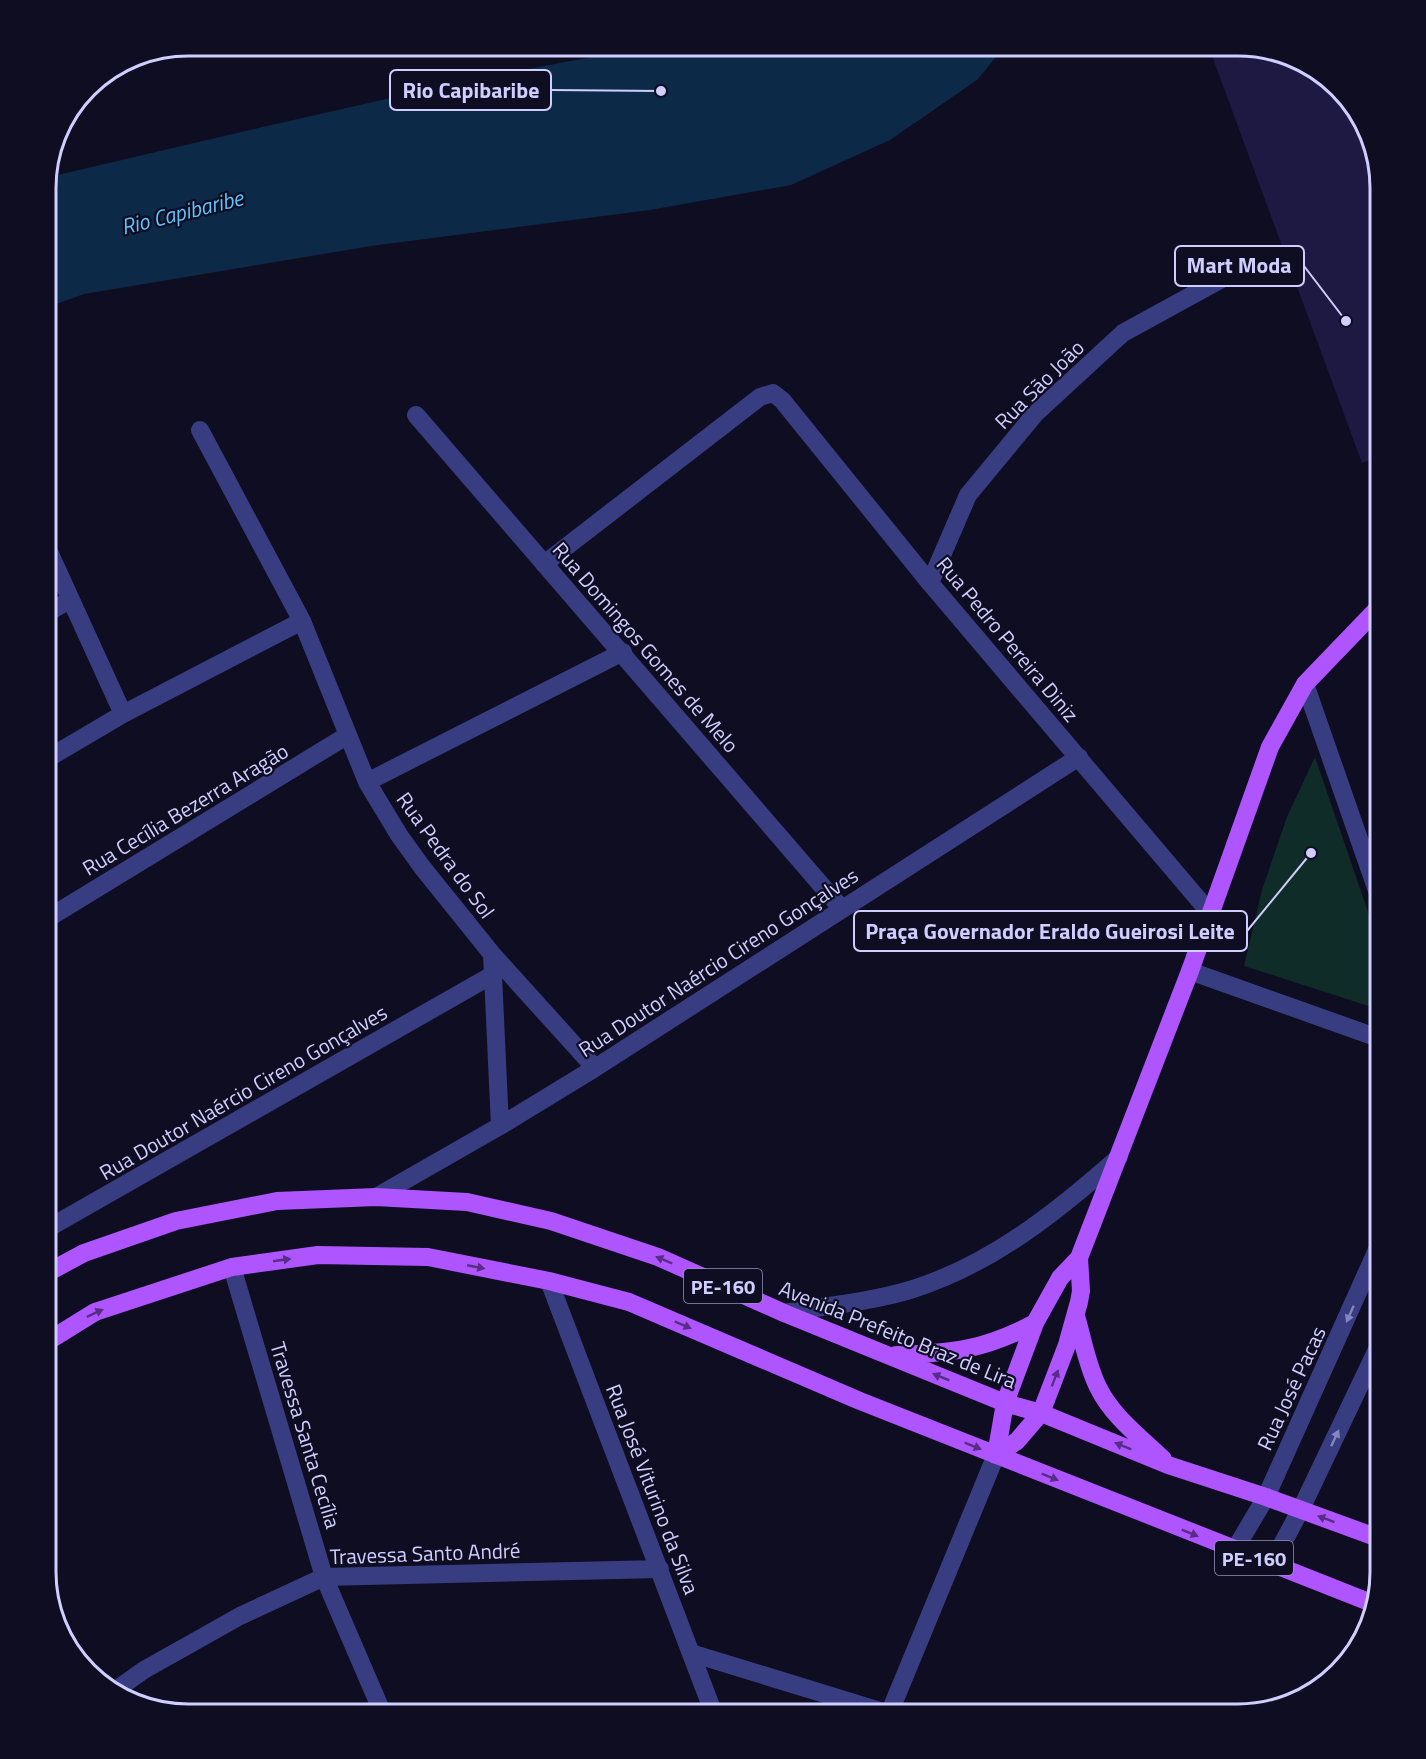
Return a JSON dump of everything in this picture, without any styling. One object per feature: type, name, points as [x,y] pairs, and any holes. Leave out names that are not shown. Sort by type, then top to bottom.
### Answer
[{"type":"main road","points":[[996,1455],[1005,1403],[1035,1323],[1060,1278],[1079,1258],[1190,971],[1270,747],[1305,684],[1370,616]]},
{"type":"main road","name":"Avenida Prefeito Braz de Lira","points":[[56,1268],[84,1253],[176,1221],[277,1201],[376,1197],[467,1202],[551,1221],[658,1257],[784,1313],[1005,1403],[1041,1413],[1168,1465],[1266,1497],[1370,1535]]},
{"type":"main road","name":"PE-160","points":[[56,1335],[95,1312],[232,1267],[318,1255],[428,1257],[549,1281],[629,1302],[860,1401],[1234,1551],[1367,1601]]},
{"type":"main road","points":[[996,1455],[1017,1441],[1041,1413],[1076,1316],[1081,1291],[1079,1258]]},
{"type":"main road","points":[[1076,1316],[1099,1389],[1116,1413],[1168,1465]]},
{"type":"main road","points":[[887,1355],[931,1354],[978,1347],[1010,1336],[1035,1323]]},
{"type":"street","name":"Rua São João","points":[[930,583],[968,495],[1035,414],[1123,333],[1236,271]]},
{"type":"street","name":"Rua Pedro Pereira Diniz","points":[[544,564],[760,397],[773,393],[782,400],[930,583],[1210,913]]},
{"type":"street","name":"Rua Domingos Gomes de Melo","points":[[416,415],[623,652],[842,909]]},
{"type":"street","name":"Rua Pedra do Sol","points":[[200,430],[302,621],[367,782],[411,851],[492,954]]},
{"type":"street","points":[[56,568],[123,714]]},
{"type":"street","points":[[56,608],[70,600]]},
{"type":"street","points":[[56,754],[123,714],[302,621]]},
{"type":"street","points":[[367,782],[623,652]]},
{"type":"street","points":[[1305,684],[1370,870]]},
{"type":"street","name":"Rua Cecília Bezerra Aragão","points":[[56,913],[348,735]]},
{"type":"street","name":"Rua Doutor Naércio Cireno Gonçalves","points":[[376,1197],[595,1068],[1079,757]]},
{"type":"street","points":[[492,954],[500,1126]]},
{"type":"street","points":[[492,954],[595,1068]]},
{"type":"street","points":[[1190,971],[1370,1035]]},
{"type":"street","name":"Rua Doutor Naércio Cireno Gonçalves","points":[[56,1224],[494,974]]},
{"type":"street","points":[[784,1313],[908,1291],[946,1277],[986,1257],[1030,1230],[1078,1194],[1119,1157]]},
{"type":"street","name":"Rua José Pacas","points":[[1234,1551],[1266,1497],[1370,1265]]},
{"type":"street","name":"Travessa Santa Cecília","points":[[232,1267],[324,1577],[379,1704]]},
{"type":"street","name":"Rua José Viturino da Silva","points":[[549,1281],[710,1704]]},
{"type":"street","points":[[1271,1565],[1370,1364]]},
{"type":"street","points":[[893,1704],[996,1455]]},
{"type":"street","name":"Travessa Santo André","points":[[121,1686],[144,1670],[240,1616],[324,1577],[660,1569]]},
{"type":"street","points":[[691,1653],[857,1704]]},
{"type":"green space","points":[[1315,757],[1370,918],[1370,1006],[1244,966],[1262,890],[1287,817]]},
{"type":"water","points":[[596,56],[997,56],[977,80],[890,140],[791,185],[650,210],[371,246],[84,294],[56,304],[56,175],[427,90]]},
{"type":"building","points":[[1212,56],[1265,58],[1305,73],[1338,100],[1357,129],[1364,145],[1370,187],[1370,460],[1362,463]]},
{"type":"place","name":"Rio Capibaribe","points":[[661,91]]},
{"type":"place","name":"Mart Moda","points":[[1346,321]]},
{"type":"place","name":"Praça Governador Eraldo Gueirosi Leite","points":[[1311,853]]}]
